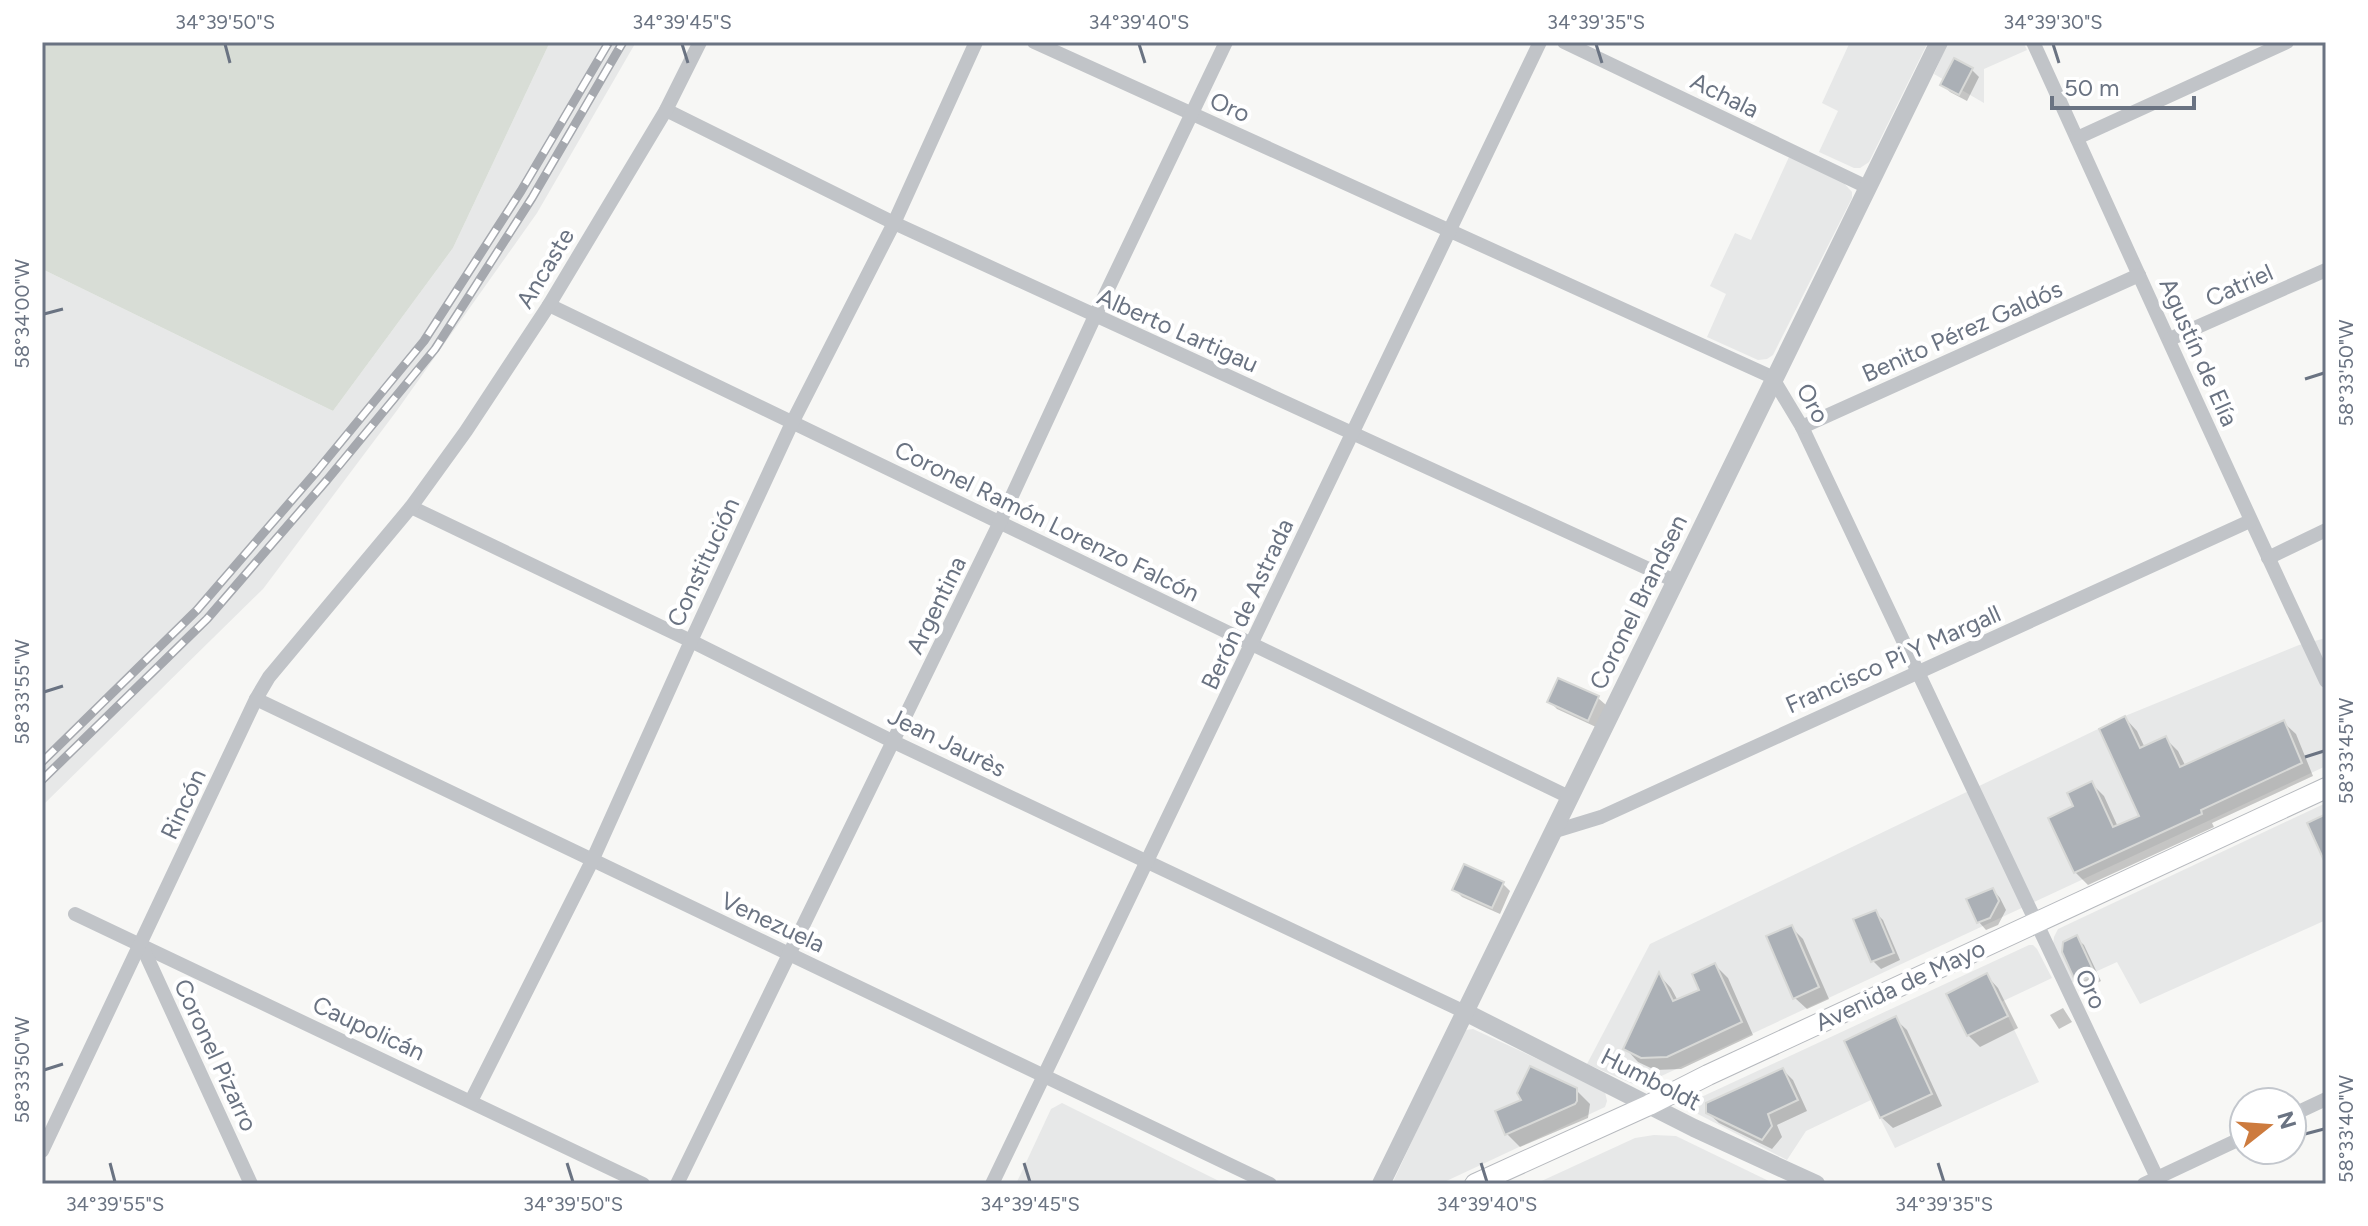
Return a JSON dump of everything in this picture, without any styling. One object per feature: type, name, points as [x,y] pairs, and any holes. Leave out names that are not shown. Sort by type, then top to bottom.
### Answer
[{"type":"main road","name":"Avenida de Mayo","points":[[1475,1184],[2326,788]]},
{"type":"street","name":"Ancaste","points":[[411,507],[466,431],[549,305],[666,110],[700,42]]},
{"type":"street","name":"Constitución","points":[[471,1101],[592,861],[792,423],[894,223],[976,42]]},
{"type":"street","name":"Oro","points":[[1034,42],[1772,377],[1802,427],[1919,672],[2154,1182]]},
{"type":"street","name":"Argentina","points":[[677,1184],[999,524],[1226,42]]},
{"type":"street","name":"Berón de Astrada","points":[[992,1184],[1540,42]]},
{"type":"street","name":"Achala","points":[[1564,42],[1867,187]]},
{"type":"street","name":"Coronel Brandsen","points":[[1381,1184],[1772,377],[1939,42]]},
{"type":"street","name":"Agustín de Elía","points":[[2033,42],[2326,681]]},
{"type":"street","points":[[2077,138],[2287,42]]},
{"type":"street","name":"Alberto Lartigau","points":[[666,110],[894,223],[1675,581]]},
{"type":"street","name":"Catriel","points":[[2170,339],[2326,270]]},
{"type":"street","name":"Benito Pérez Galdós","points":[[1802,427],[2139,275]]},
{"type":"street","name":"Coronel Ramón Lorenzo Falcón","points":[[549,305],[1569,797]]},
{"type":"street","name":"Jean Jaurès","points":[[411,507],[894,742],[1465,1012]]},
{"type":"street","name":"Rincón","points":[[42,1151],[256,699],[275,667],[411,507]]},
{"type":"street","name":"Francisco Pi Y Margall","points":[[1552,832],[1601,817],[2250,521]]},
{"type":"street","points":[[2268,558],[2326,530]]},
{"type":"street","name":"Venezuela","points":[[256,699],[1270,1184]]},
{"type":"street","name":"Caupolicán","points":[[75,914],[643,1184]]},
{"type":"street","name":"Coronel Pizarro","points":[[141,944],[251,1184]]},
{"type":"street","name":"Humboldt","points":[[1465,1012],[1649,1105],[1816,1184]]},
{"type":"street","points":[[2154,1182],[2228,1145]]},
{"type":"shaded area","points":[[42,42],[550,42],[453,248],[333,411],[42,269]]},
{"type":"shaded area","points":[[550,42],[636,42],[537,213],[398,409],[263,589],[42,806],[42,269],[333,411],[453,248]]},
{"type":"shaded area","points":[[1850,42],[1928,42],[1869,162],[1860,168],[1819,152],[1838,111],[1822,103]]},
{"type":"shaded area","points":[[1948,42],[2023,42],[2027,50],[1984,69],[1984,103],[1934,74]]},
{"type":"shaded area","points":[[1789,157],[1842,181],[1852,192],[1852,198],[1773,355],[1758,360],[1707,337],[1726,294],[1710,286],[1735,233],[1751,240]]},
{"type":"shaded area","points":[[2326,638],[2326,766],[1642,1085],[1587,1064],[1650,944],[2125,716],[2299,645]]},
{"type":"shaded area","points":[[2326,803],[2326,920],[2140,1004],[2117,962],[2071,983],[2053,945],[2058,929]]},
{"type":"shaded area","points":[[2029,945],[2037,949],[2052,978],[2001,1002],[2039,1082],[1895,1148],[1871,1100],[1806,1131],[1787,1160],[1696,1113],[1692,1107],[1692,1102],[1697,1099]]},
{"type":"shaded area","points":[[1473,1029],[1600,1088],[1605,1092],[1605,1107],[1440,1184],[1392,1184],[1462,1034]]},
{"type":"shaded area","points":[[1062,1103],[1225,1184],[1016,1184],[1051,1109]]},
{"type":"shaded area","points":[[1676,1136],[1775,1184],[1535,1184],[1635,1138]]},
{"type":"building","points":[[1954,58],[1973,68],[1959,95],[1940,85]]},
{"type":"building","points":[[1558,678],[1599,696],[1588,721],[1547,702]]},
{"type":"building","points":[[2125,716],[2140,748],[2166,736],[2180,767],[2284,720],[2302,763],[2201,810],[2202,814],[2074,873],[2048,818],[2073,806],[2067,793],[2092,781],[2113,827],[2139,816],[2099,729]]},
{"type":"building","points":[[2326,814],[2326,865],[2307,823]]},
{"type":"building","points":[[1464,864],[1504,882],[1492,908],[1452,890]]},
{"type":"building","points":[[1993,888],[1999,901],[1990,918],[1977,923],[1966,899]]},
{"type":"building","points":[[1876,910],[1894,953],[1871,962],[1853,919]]},
{"type":"building","points":[[1792,925],[1819,987],[1793,999],[1766,936]]},
{"type":"building","points":[[2077,935],[2095,974],[2076,983],[2062,952],[2063,942]]},
{"type":"building","points":[[1715,963],[1742,1022],[1667,1057],[1641,1058],[1623,1049],[1659,972],[1673,1001],[1699,990],[1692,974]]},
{"type":"building","points":[[1987,973],[2008,1016],[1967,1036],[1946,994]]},
{"type":"building","points":[[1896,1016],[1932,1094],[1880,1118],[1844,1041]]},
{"type":"building","points":[[1530,1066],[1577,1088],[1577,1101],[1505,1135],[1495,1111],[1521,1100],[1517,1093]]},
{"type":"building","points":[[1783,1068],[1798,1100],[1768,1114],[1772,1126],[1762,1140],[1706,1113],[1706,1103]]},
{"type":"railway","points":[[42,762],[197,610],[424,341],[521,191],[609,42]]},
{"type":"railway","points":[[42,780],[207,619],[435,349],[532,198],[623,42]]}]
